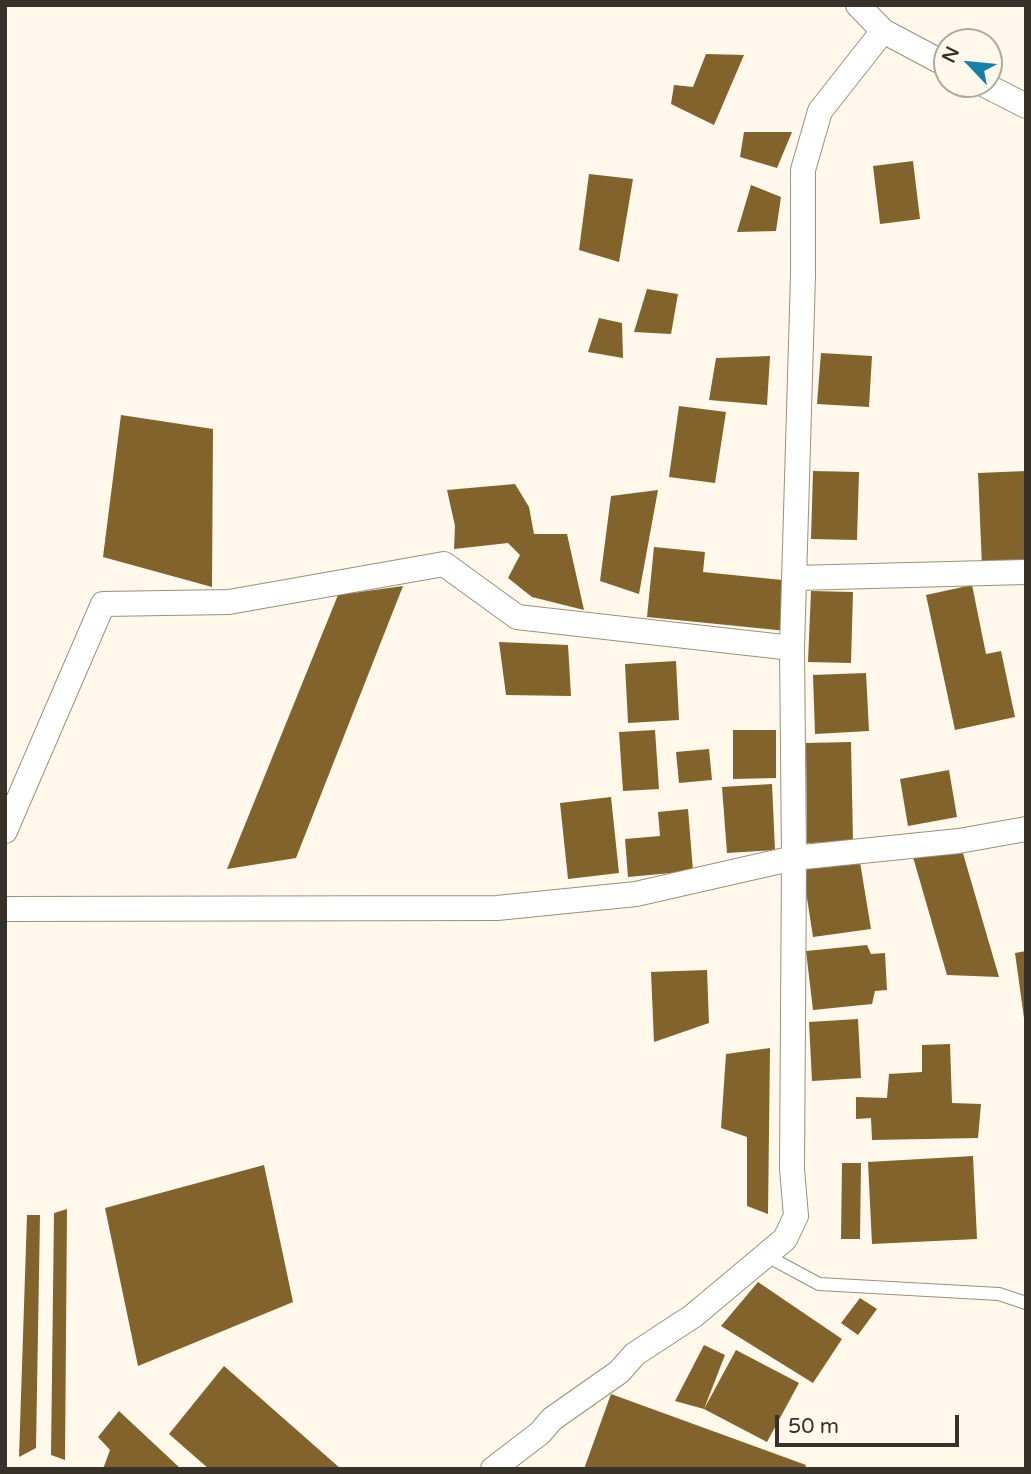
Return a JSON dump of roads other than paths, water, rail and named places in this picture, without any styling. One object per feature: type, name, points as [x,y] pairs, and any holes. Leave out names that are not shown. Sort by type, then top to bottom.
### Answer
[{"type":"street","points":[[858,5],[883,31],[933,58]]},
{"type":"street","points":[[493,1469],[540,1433],[552,1419],[619,1372],[635,1354],[693,1315],[785,1239],[796,1216],[792,1169],[792,648],[803,275],[803,170],[820,111],[883,31]]},
{"type":"street","points":[[1003,94],[1026,106]]},
{"type":"street","points":[[5,831],[103,604],[229,602],[444,564],[517,617],[792,648]]},
{"type":"street","points":[[795,578],[1026,572]]},
{"type":"street","points":[[5,909],[498,908],[636,894],[794,858],[959,841],[1026,829]]},
{"type":"lane","points":[[765,1255],[819,1284],[999,1294],[1026,1303]]}]
